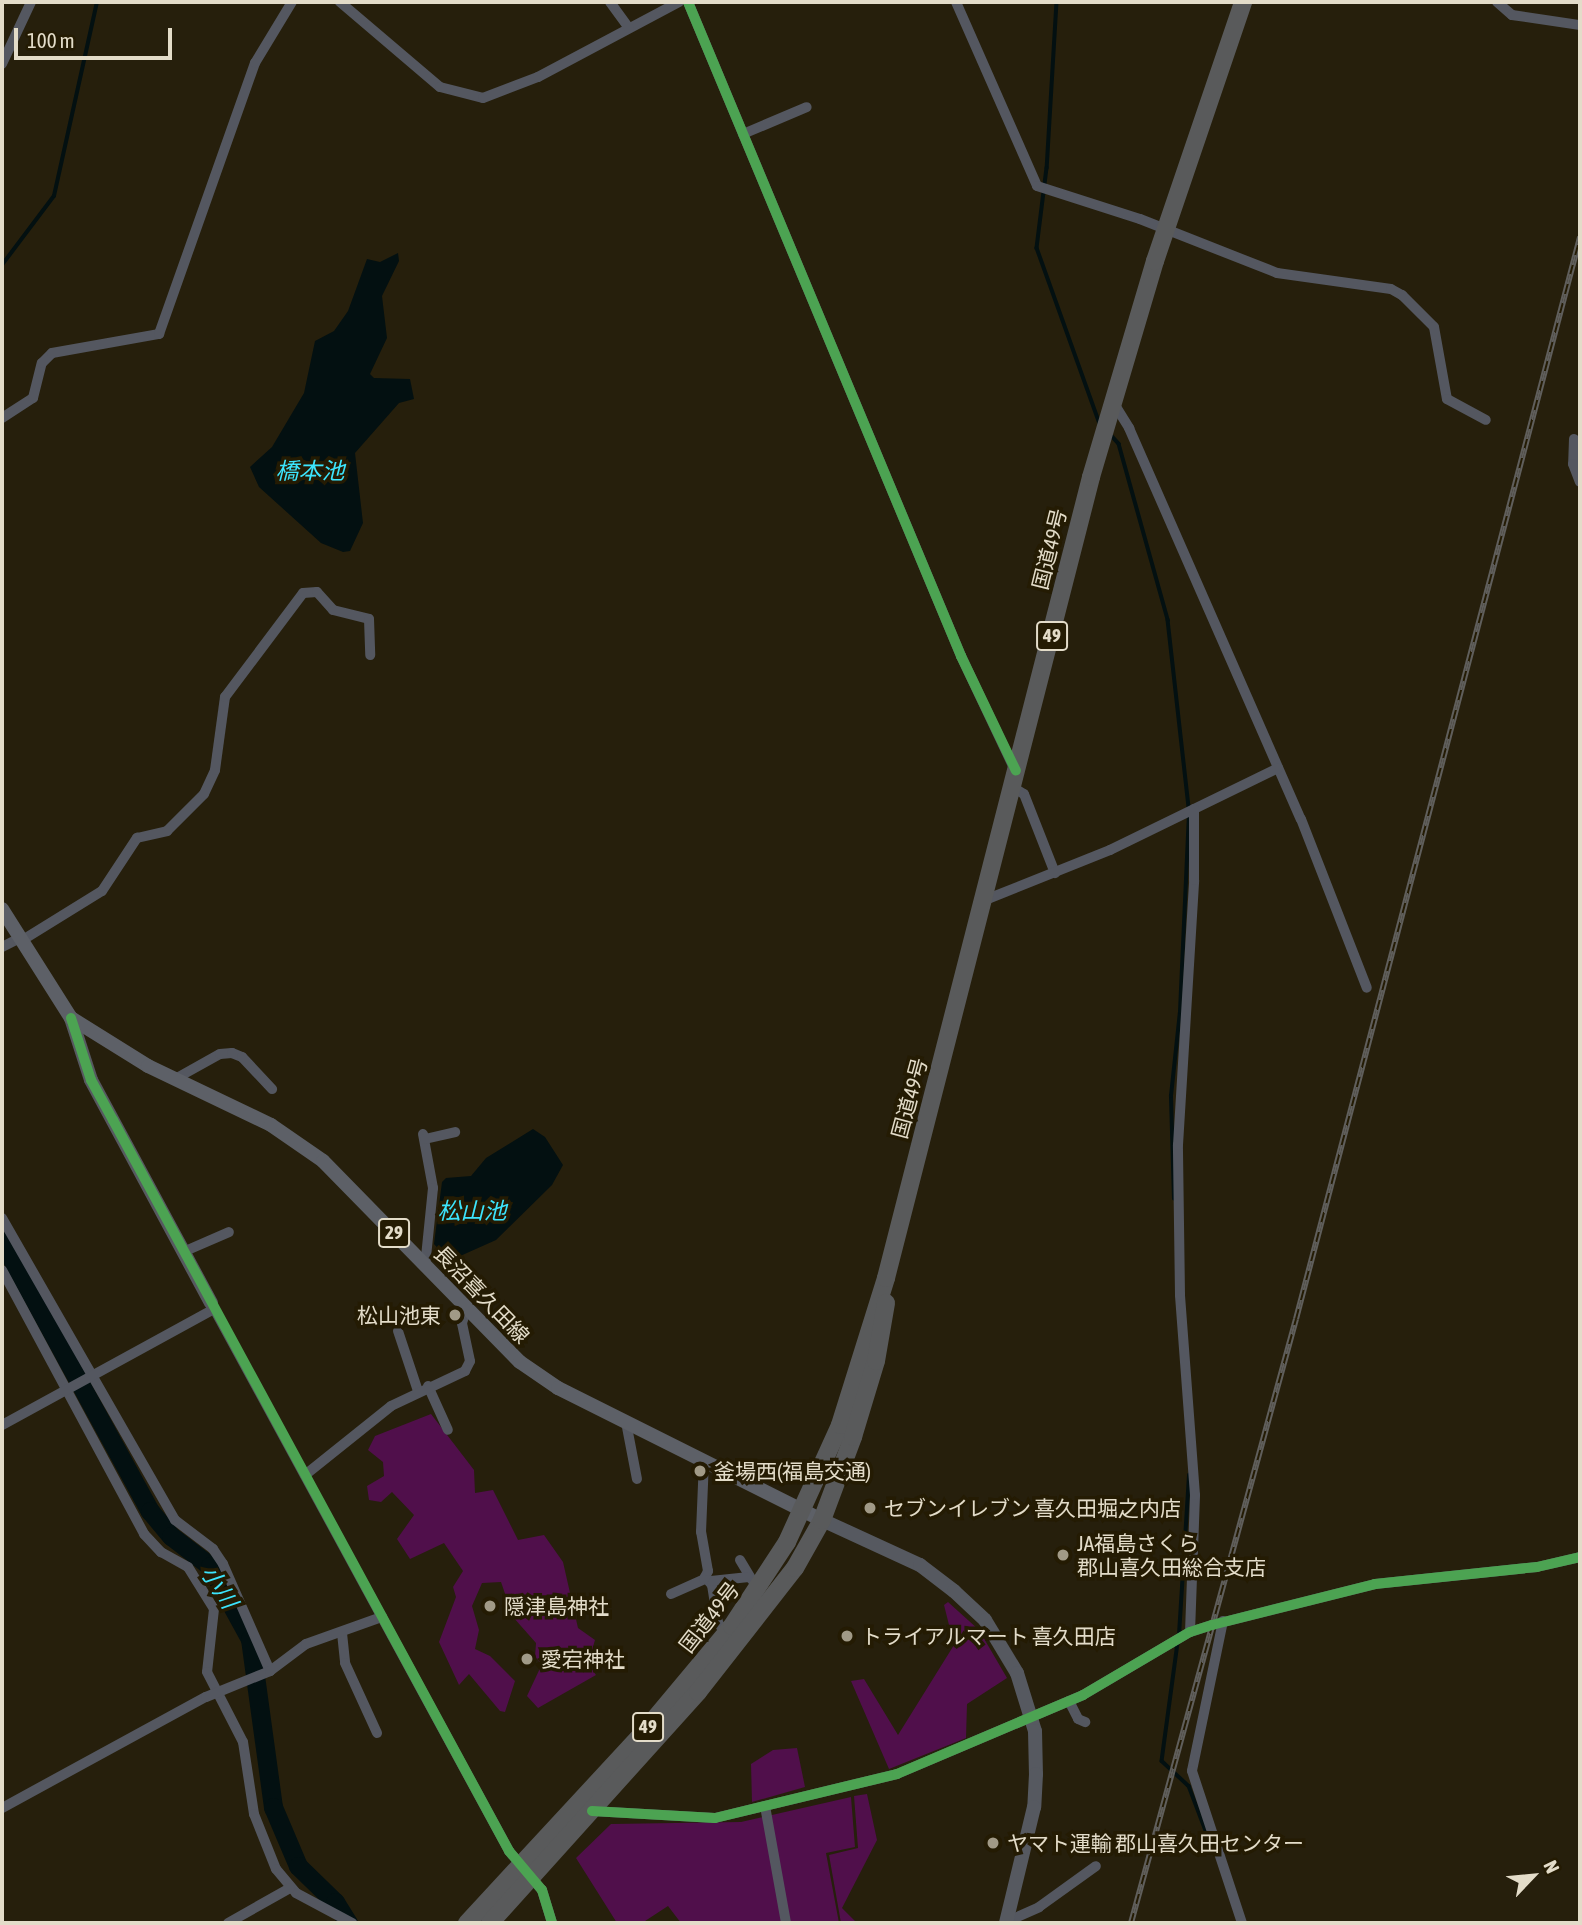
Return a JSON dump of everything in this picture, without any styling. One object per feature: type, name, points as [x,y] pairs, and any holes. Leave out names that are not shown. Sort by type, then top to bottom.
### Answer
[{"type":"highway","name":"国道49号","points":[[490,1923],[526,1872],[726,1633],[755,1582],[803,1511],[840,1425],[886,1278],[1112,401],[1243,2]]},
{"type":"highway","name":"国道49号","points":[[467,1923],[592,1811],[755,1624],[822,1520],[869,1389],[882,1332],[886,1278]]},
{"type":"main road","name":"長沼喜久田線","points":[[2,909],[71,1018],[93,1036],[271,1125],[323,1161],[466,1311],[520,1363],[626,1422],[822,1520]]},
{"type":"street","points":[[2,64],[31,2]]},
{"type":"street","points":[[2,418],[33,398],[42,363],[52,352],[159,334],[255,63],[292,2]]},
{"type":"street","points":[[340,2],[440,87],[468,97],[509,90],[679,2]]},
{"type":"street","points":[[610,2],[629,28]]},
{"type":"street","points":[[688,2],[961,656],[1014,779],[1024,794],[1055,873]]},
{"type":"street","points":[[956,2],[1037,186],[1166,230],[1278,273],[1391,289],[1402,295],[1434,327],[1447,399],[1486,420]]},
{"type":"street","points":[[1496,2],[1512,15],[1580,25]]},
{"type":"street","points":[[743,134],[807,107]]},
{"type":"street","points":[[1112,401],[1129,428],[1278,768],[1367,988]]},
{"type":"street","points":[[1574,439],[1573,464],[1580,482]]},
{"type":"street","points":[[2,947],[96,896],[136,838],[167,831],[204,794],[215,771],[225,697],[303,593],[317,592],[333,610],[369,619],[370,655]]},
{"type":"street","points":[[985,900],[1055,873],[1278,768]]},
{"type":"street","points":[[1190,1632],[1195,1494],[1180,1295],[1178,1146],[1194,880],[1194,808]]},
{"type":"street","points":[[71,1018],[91,1080],[382,1617],[526,1872],[542,1891],[552,1923]]},
{"type":"street","points":[[175,1079],[220,1054],[232,1053],[242,1057],[272,1089]]},
{"type":"street","points":[[425,1267],[433,1180],[424,1137],[455,1132]]},
{"type":"street","points":[[2,1218],[90,1376],[175,1520],[213,1549],[223,1564],[266,1674]]},
{"type":"street","points":[[183,1252],[229,1232]]},
{"type":"street","points":[[2,1270],[144,1534],[161,1552],[188,1567],[214,1609],[207,1672],[243,1742],[254,1814],[276,1869],[290,1888],[349,1922]]},
{"type":"street","points":[[2,1425],[212,1306]]},
{"type":"street","points":[[305,1475],[391,1406],[468,1367],[468,1340],[462,1323],[466,1311]]},
{"type":"street","points":[[398,1331],[418,1391]]},
{"type":"street","points":[[428,1386],[448,1430]]},
{"type":"street","points":[[626,1422],[637,1479]]},
{"type":"street","points":[[704,1461],[701,1532],[718,1623],[726,1633]]},
{"type":"street","points":[[822,1520],[920,1565],[976,1611],[1007,1653],[1032,1716],[1034,1807],[1006,1923]]},
{"type":"street","points":[[592,1811],[715,1818],[912,1770],[1115,1679],[1190,1632],[1223,1621],[1375,1584],[1536,1567],[1580,1558]]},
{"type":"street","points":[[740,1560],[755,1582]]},
{"type":"street","points":[[671,1594],[708,1579],[755,1582]]},
{"type":"street","points":[[2,1808],[216,1693],[266,1674],[306,1644],[382,1617]]},
{"type":"street","points":[[1223,1621],[1192,1771],[1242,1923]]},
{"type":"street","points":[[342,1633],[345,1663],[377,1732]]},
{"type":"street","points":[[1069,1701],[1078,1719],[1085,1722]]},
{"type":"street","points":[[765,1806],[786,1923]]},
{"type":"street","points":[[1006,1923],[1040,1907],[1096,1866]]},
{"type":"street","points":[[228,1923],[290,1888]]},
{"type":"shaded area","points":[[431,1414],[474,1470],[475,1493],[493,1490],[518,1540],[544,1535],[563,1562],[578,1628],[595,1640],[588,1664],[596,1675],[538,1708],[527,1696],[542,1664],[535,1657],[536,1643],[513,1617],[501,1582],[482,1583],[472,1606],[479,1630],[475,1649],[490,1656],[515,1681],[505,1712],[500,1711],[469,1674],[459,1685],[439,1642],[456,1597],[453,1587],[463,1571],[444,1543],[410,1559],[397,1539],[414,1515],[392,1492],[381,1502],[369,1500],[367,1486],[384,1476],[383,1462],[368,1450],[375,1436]]},
{"type":"shaded area","points":[[948,1602],[979,1630],[1007,1678],[967,1704],[966,1738],[889,1769],[851,1681],[864,1679],[898,1735],[954,1645],[944,1605]]},
{"type":"shaded area","points":[[797,1748],[805,1787],[752,1802],[751,1764],[773,1750]]},
{"type":"shaded area","points":[[867,1794],[877,1840],[842,1908],[857,1923],[841,1923],[829,1855],[858,1848],[854,1796]]},
{"type":"shaded area","points":[[851,1797],[855,1847],[826,1853],[839,1923],[681,1923],[668,1906],[642,1923],[617,1923],[576,1858],[611,1824],[741,1822]]},
{"type":"water","name":"橋本池","points":[[398,253],[399,261],[382,296],[387,338],[370,374],[374,378],[410,379],[414,399],[399,403],[355,453],[363,523],[350,551],[343,552],[321,543],[259,487],[250,467],[272,447],[304,393],[315,341],[334,331],[348,311],[367,259],[380,262]]},
{"type":"water","name":"松山池","points":[[533,1129],[545,1137],[563,1165],[552,1185],[496,1240],[449,1261],[434,1244],[442,1182],[446,1178],[471,1176],[486,1158]]},
{"type":"waterway","points":[[2,265],[54,196],[97,2]]},
{"type":"waterway","points":[[1057,2],[1047,168],[1037,248],[1100,424]]},
{"type":"waterway","points":[[1111,435],[1119,444],[1168,620],[1189,808]]},
{"type":"waterway","points":[[1174,1199],[1171,1096],[1180,1012],[1189,815]]},
{"type":"waterway","name":"小川","points":[[2,1241],[150,1511],[171,1536],[210,1566],[250,1639],[273,1807],[298,1866],[335,1902],[348,1923]]},
{"type":"waterway","points":[[1179,1635],[1189,1475]]},
{"type":"waterway","points":[[1178,1643],[1162,1761],[1189,1786],[1211,1844]]},
{"type":"railway","points":[[1131,1923],[1296,1319],[1580,237]]},
{"type":"cycle path","points":[[688,2],[961,656],[1016,771]]},
{"type":"cycle path","points":[[71,1018],[91,1080],[509,1851],[542,1890],[552,1923]]},
{"type":"cycle path","points":[[592,1811],[715,1818],[897,1774],[1083,1695],[1190,1632],[1212,1625],[1375,1584],[1537,1567],[1580,1557]]},
{"type":"place","name":"松山池東","points":[[455,1315]]},
{"type":"place","name":"釜場西(福島交通)","points":[[700,1471]]},
{"type":"place","name":"セブンイレブン 喜久田堀之内店","points":[[870,1508]]},
{"type":"place","name":"JA福島さくら 郡山喜久田総合支店","points":[[1063,1555]]},
{"type":"place","name":"隠津島神社","points":[[490,1606]]},
{"type":"place","name":"トライアルマート 喜久田店","points":[[847,1636]]},
{"type":"place","name":"愛宕神社","points":[[527,1659]]},
{"type":"place","name":"ヤマト運輸 郡山喜久田センター","points":[[993,1843]]}]
